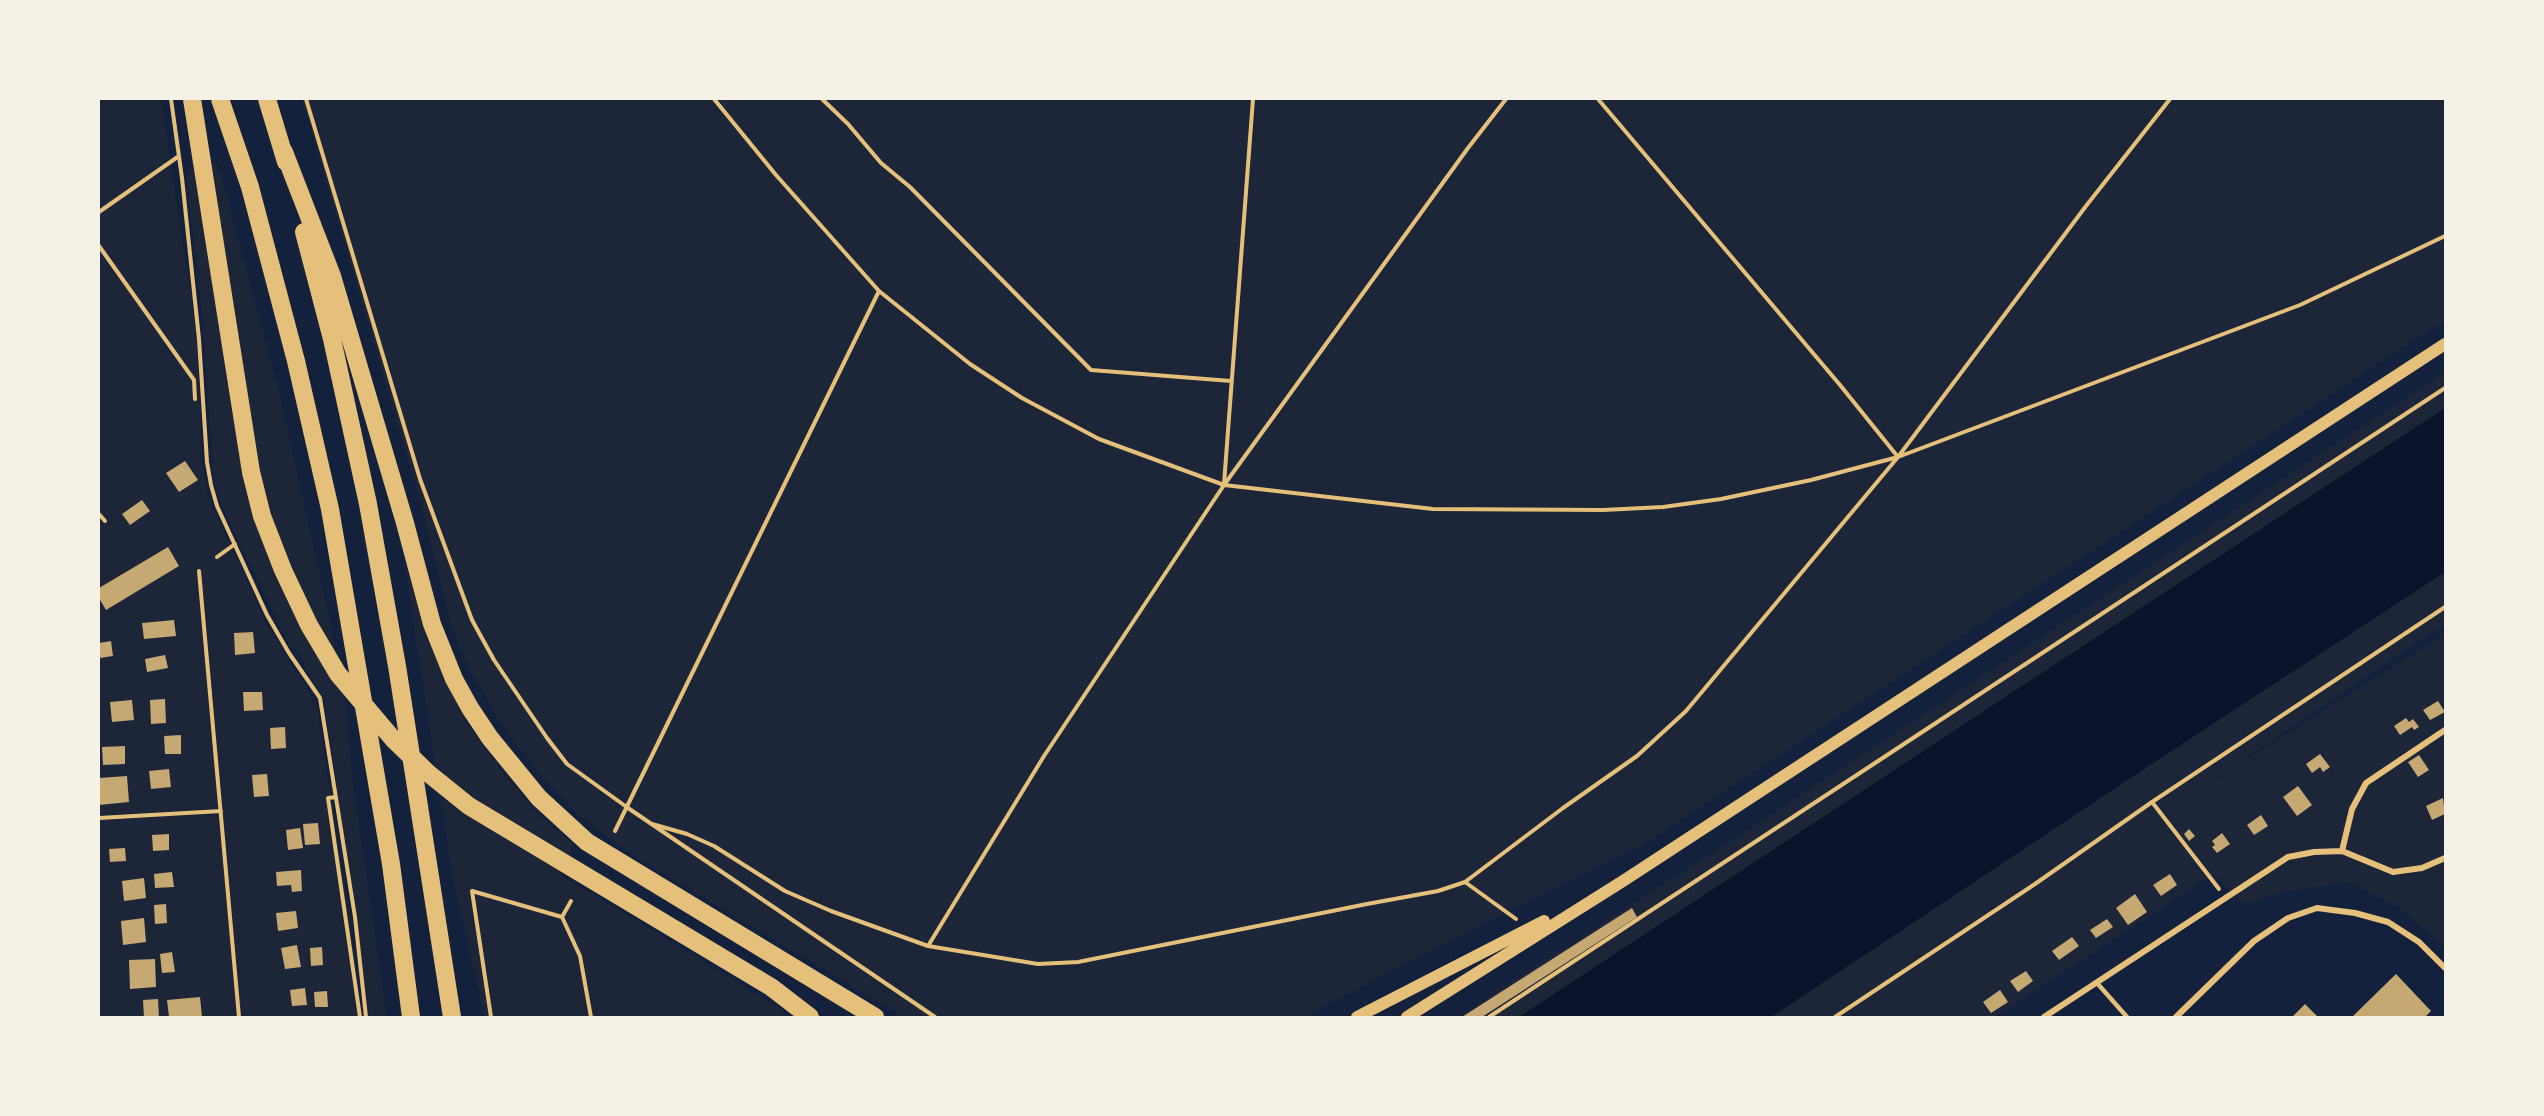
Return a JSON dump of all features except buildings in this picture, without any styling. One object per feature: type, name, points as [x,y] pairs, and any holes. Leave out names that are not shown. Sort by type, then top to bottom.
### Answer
[{"type":"highway","points":[[192,99],[251,472],[262,516],[283,570],[309,625],[338,674],[376,721],[428,773],[469,806],[771,987],[810,1017]]},
{"type":"highway","points":[[220,99],[250,187],[293,349],[330,509],[391,864],[411,1017]]},
{"type":"highway","points":[[267,99],[284,152],[335,286],[405,523],[432,624],[454,679],[470,708],[490,738],[539,798],[587,842],[875,1017]]},
{"type":"highway","points":[[284,152],[332,339],[368,504],[403,701],[452,1017]]},
{"type":"main road","points":[[1407,1017],[1623,881],[2445,344]]},
{"type":"main road","points":[[1357,1017],[1623,881]]},
{"type":"street","points":[[2342,851],[2352,809],[2366,783],[2445,730]]},
{"type":"street","points":[[2044,1017],[2288,858],[2314,852],[2342,851],[2393,872],[2422,868],[2445,858]]},
{"type":"street","points":[[2176,1017],[2254,941],[2288,918],[2316,908],[2355,913],[2388,922],[2419,942],[2445,968]]},
{"type":"lane","points":[[2097,983],[2127,1017]]},
{"type":"path","points":[[306,99],[420,479],[472,620],[494,660],[547,738],[567,764],[628,808],[934,1017]]},
{"type":"path","points":[[822,99],[848,123],[881,164],[910,187],[1091,370],[1231,381]]},
{"type":"path","points":[[1224,485],[1253,99]]},
{"type":"path","points":[[928,946],[1044,756],[1224,485],[1468,147],[1506,99]]},
{"type":"path","points":[[1598,99],[1898,457]]},
{"type":"path","points":[[652,824],[687,834],[714,846],[785,891],[831,911],[928,946],[1038,964],[1078,962],[1367,903],[1438,891],[1465,882],[1637,756],[1686,711],[1898,457],[2170,99]]},
{"type":"path","points":[[716,100],[776,175],[879,291],[970,364],[1022,398],[1099,439],[1224,485],[1433,508],[1603,510],[1663,507],[1721,499],[1811,480],[1898,457],[2300,305],[2445,236]]},
{"type":"path","points":[[99,212],[179,156]]},
{"type":"path","points":[[99,246],[194,380],[195,399]]},
{"type":"path","points":[[615,831],[879,291]]},
{"type":"path","points":[[1489,1017],[2445,388]]},
{"type":"path","points":[[99,514],[105,521]]},
{"type":"path","points":[[217,557],[235,544]]},
{"type":"path","points":[[199,571],[238,1017]]},
{"type":"path","points":[[1835,1017],[2036,884],[2151,802],[2445,607]]},
{"type":"path","points":[[336,797],[328,798],[360,1017]]},
{"type":"path","points":[[2151,802],[2227,899]]},
{"type":"path","points":[[99,818],[221,811]]},
{"type":"path","points":[[1465,882],[1518,920]]},
{"type":"path","points":[[490,1017],[472,891],[562,917],[580,956],[591,1017]]},
{"type":"path","points":[[562,917],[571,901]]},
{"type":"shaded area","points":[[99,99],[161,99],[197,337],[202,466],[209,498],[267,625],[317,706],[362,1017],[99,1017]]},
{"type":"shaded area","points":[[302,99],[2445,99],[2445,320],[1635,850],[1624,853],[1499,916],[1304,1017],[903,1017],[620,847],[576,812],[540,775],[500,722],[471,672],[451,625],[420,501]]},
{"type":"shaded area","points":[[218,164],[279,391],[332,630],[346,705],[354,788],[387,1017],[369,1017],[325,704],[298,653],[286,639],[221,504],[214,481],[202,311],[185,170]]},
{"type":"shaded area","points":[[2445,372],[2445,408],[1519,1017],[1457,1017],[1735,838]]},
{"type":"shaded area","points":[[2445,408],[2445,572],[1771,1017],[1519,1017]]},
{"type":"shaded area","points":[[404,562],[438,660],[466,722],[500,769],[537,812],[574,845],[559,874],[783,1010],[782,1017],[485,1017],[454,885]]},
{"type":"shaded area","points":[[2445,572],[2445,624],[2193,793],[2445,634],[2445,948],[2401,909],[2349,882],[2280,893],[2245,904],[2214,874],[1995,1017],[1771,1017],[2150,765]]}]
